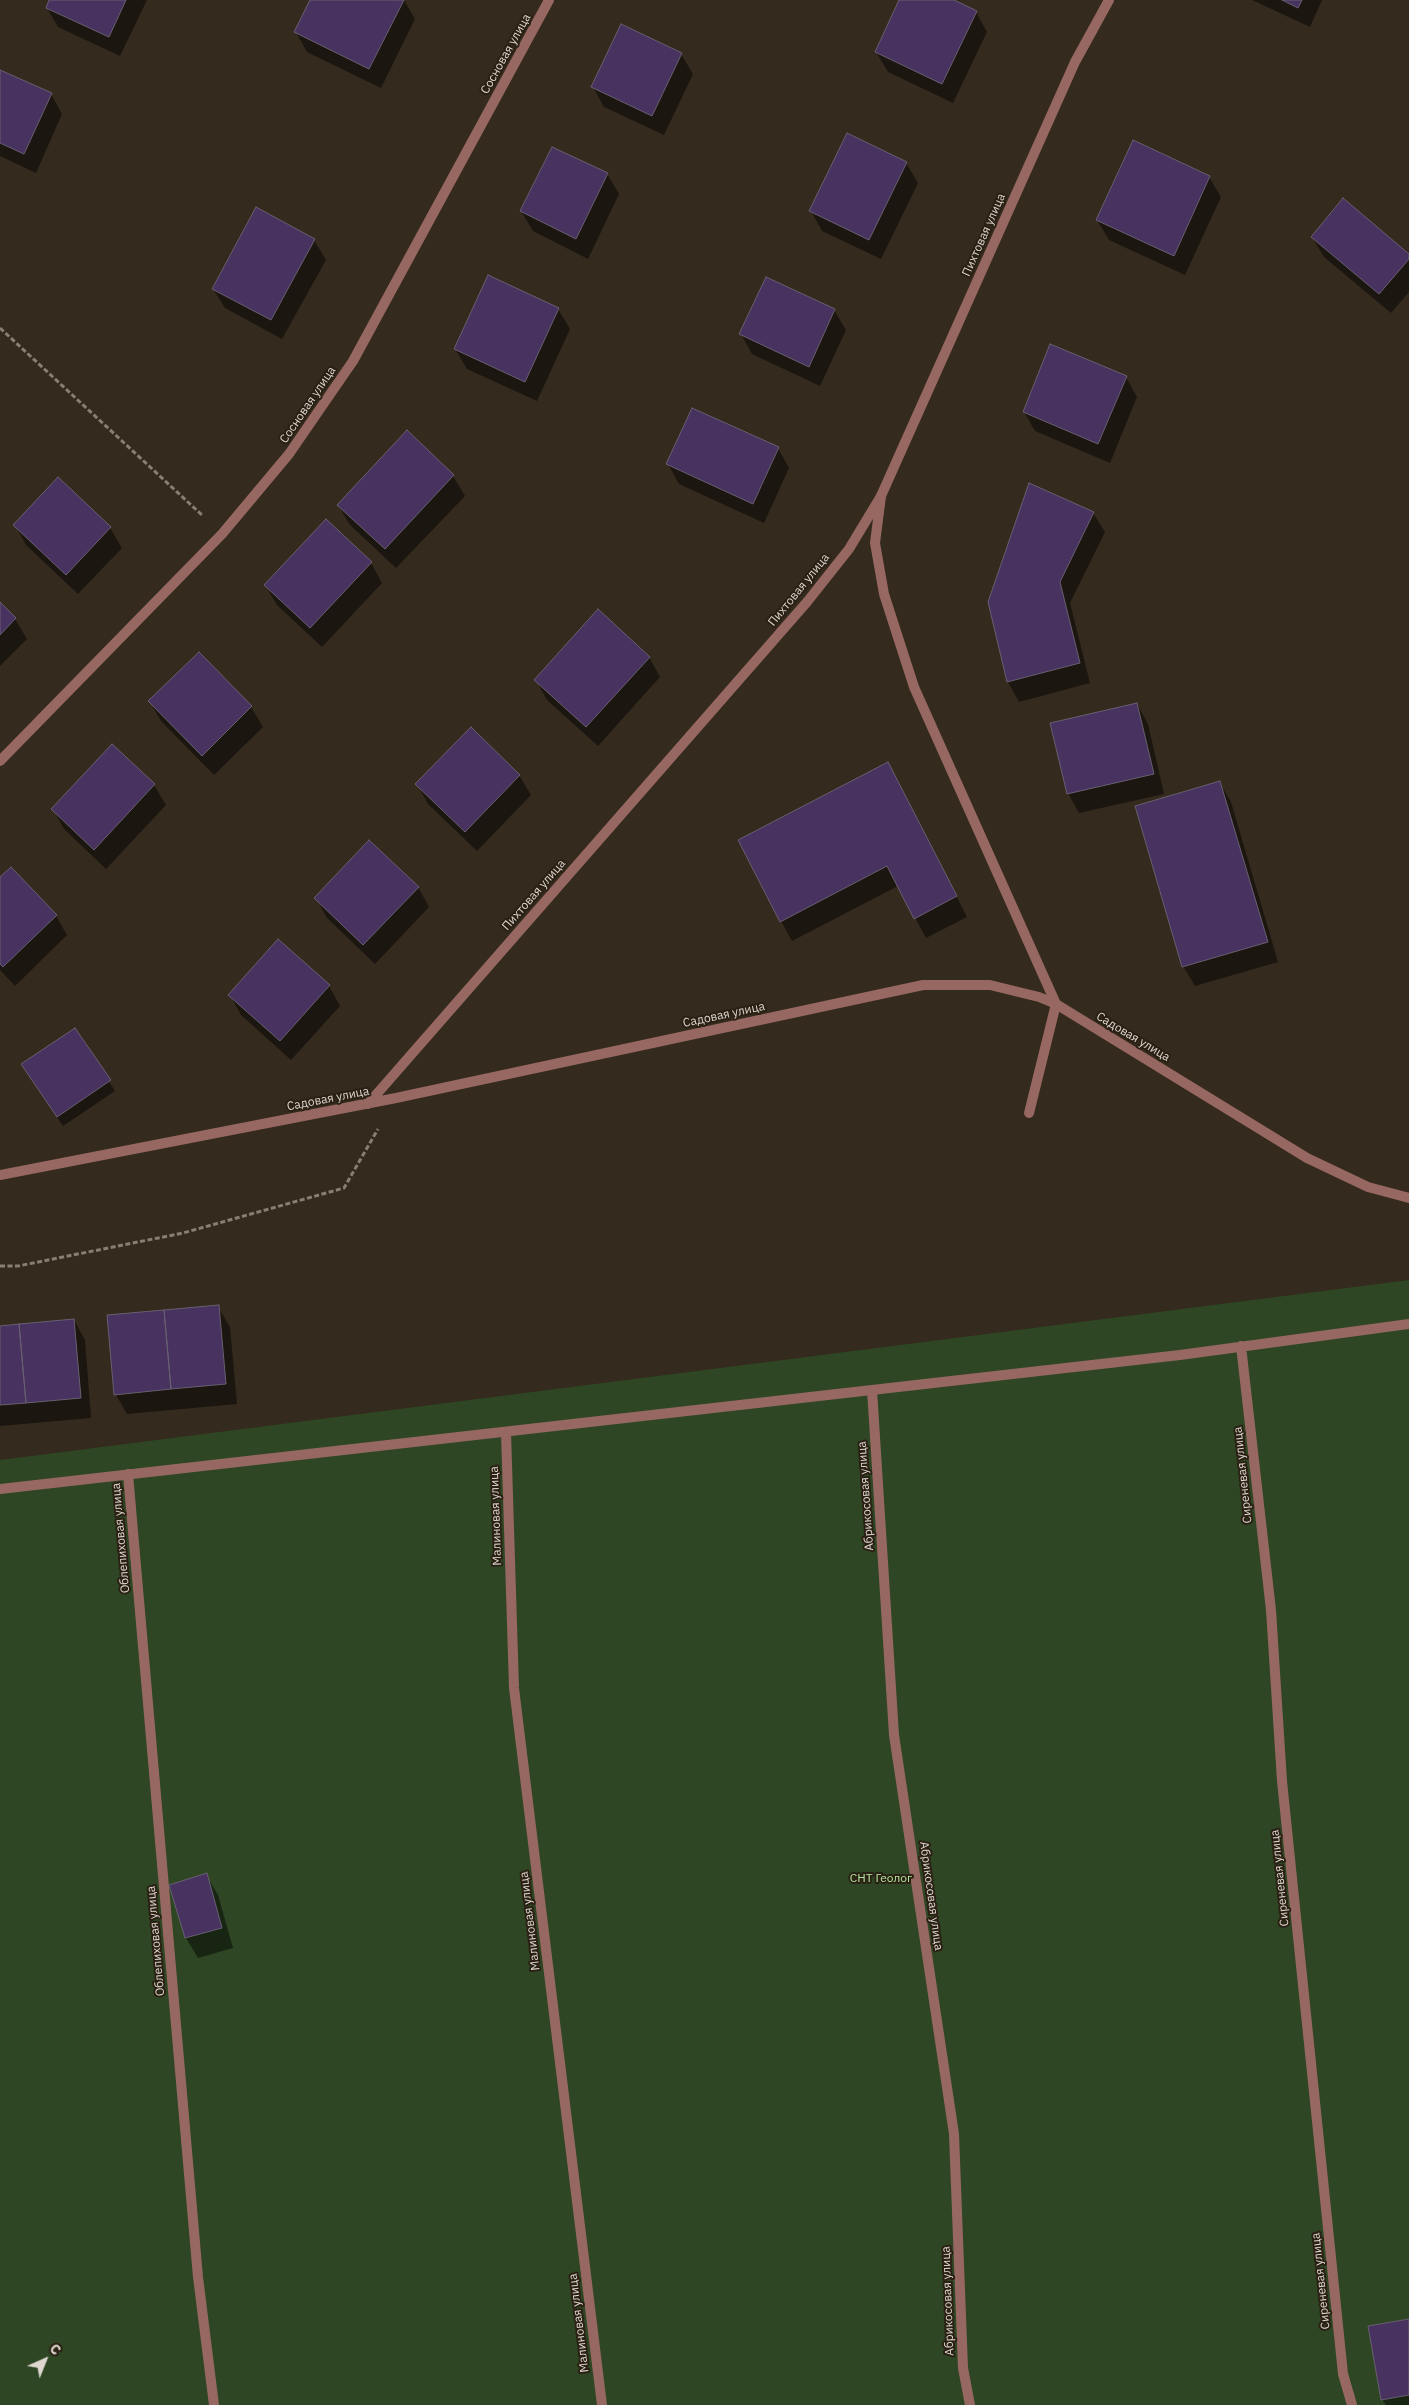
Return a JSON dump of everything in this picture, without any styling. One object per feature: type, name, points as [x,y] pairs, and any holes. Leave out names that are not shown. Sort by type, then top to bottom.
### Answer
[{"type":"street","name":"Сосновая улица","points":[[0,761],[222,534],[289,454],[353,361],[549,0]]},
{"type":"street","name":"Пихтовая улица","points":[[368,1104],[807,602],[849,549],[881,496],[1075,62],[1109,0]]},
{"type":"street","points":[[881,496],[875,543],[884,594],[914,687],[1056,1004],[1029,1113]]},
{"type":"street","name":"Садовая улица","points":[[0,1175],[368,1104],[923,985],[990,985],[1039,997],[1056,1004],[1307,1158],[1368,1187],[1409,1198]]},
{"type":"street","points":[[0,1489],[872,1390],[1409,1324]]},
{"type":"street","name":"Сиреневая улица","points":[[1241,1346],[1271,1610],[1282,1781],[1343,2374],[1352,2405]]},
{"type":"street","name":"Абрикосовая улица","points":[[872,1390],[894,1735],[954,2134],[963,2368],[970,2405]]},
{"type":"street","name":"Малиновая улица","points":[[506,1432],[514,1688],[602,2405]]},
{"type":"street","name":"Облепиховая улица","points":[[128,1474],[198,2276],[214,2405]]},
{"type":"path","points":[[0,328],[222,534]]},
{"type":"path","points":[[0,1266],[18,1266],[182,1233],[344,1188],[396,1098]]},
{"type":"green space","name":"СНТ Геолог","points":[[1409,1280],[1409,2405],[0,2405],[0,1460]]},
{"type":"building","points":[[49,0],[126,0],[109,37],[46,8]]},
{"type":"building","points":[[310,0],[404,0],[369,69],[294,32]]},
{"type":"building","points":[[899,0],[954,0],[977,11],[942,84],[875,52]]},
{"type":"building","points":[[1282,0],[1302,0],[1298,8]]},
{"type":"building","points":[[621,24],[682,53],[652,116],[591,87]]},
{"type":"building","points":[[0,70],[52,93],[24,154],[0,143]]},
{"type":"building","points":[[847,133],[907,162],[869,240],[809,211]]},
{"type":"building","points":[[1133,140],[1210,176],[1174,256],[1096,220]]},
{"type":"building","points":[[552,147],[608,173],[576,239],[520,211]]},
{"type":"building","points":[[1343,198],[1409,254],[1409,259],[1379,294],[1311,237]]},
{"type":"building","points":[[256,207],[315,239],[271,320],[212,289]]},
{"type":"building","points":[[488,275],[559,308],[525,382],[454,349]]},
{"type":"building","points":[[766,277],[835,309],[809,367],[739,334]]},
{"type":"building","points":[[1050,344],[1127,376],[1098,444],[1023,412]]},
{"type":"building","points":[[692,408],[779,447],[753,504],[666,464]]},
{"type":"building","points":[[407,430],[454,475],[385,549],[337,505]]},
{"type":"building","points":[[58,477],[111,527],[66,575],[13,525]]},
{"type":"building","points":[[1029,483],[1094,512],[1060,582],[1080,663],[1007,682],[988,602]]},
{"type":"building","points":[[326,519],[372,562],[310,628],[264,585]]},
{"type":"building","points":[[0,602],[16,618],[0,635]]},
{"type":"building","points":[[598,609],[650,657],[586,727],[534,680]]},
{"type":"building","points":[[199,652],[252,706],[202,756],[148,701]]},
{"type":"building","points":[[1137,703],[1154,774],[1067,794],[1050,723]]},
{"type":"building","points":[[471,727],[520,775],[465,832],[415,784]]},
{"type":"building","points":[[112,744],[155,784],[94,850],[51,809]]},
{"type":"building","points":[[888,762],[957,896],[914,919],[887,866],[780,922],[738,840]]},
{"type":"building","points":[[1220,781],[1268,942],[1182,967],[1135,806]]},
{"type":"building","points":[[369,840],[419,887],[363,945],[314,898]]},
{"type":"building","points":[[11,867],[57,915],[3,967],[0,964],[0,877]]},
{"type":"building","points":[[278,939],[330,985],[280,1041],[228,995]]},
{"type":"building","points":[[75,1028],[111,1080],[57,1117],[21,1064]]},
{"type":"building","points":[[219,1305],[226,1384],[171,1389],[164,1310]]},
{"type":"building","points":[[164,1310],[171,1389],[114,1395],[107,1315]]},
{"type":"building","points":[[74,1319],[81,1398],[26,1403],[19,1324]]},
{"type":"building","points":[[19,1324],[26,1403],[0,1405],[0,1326]]},
{"type":"building","points":[[207,1873],[222,1928],[185,1938],[169,1885]]},
{"type":"building","points":[[1409,2319],[1409,2395],[1381,2400],[1368,2326]]}]
